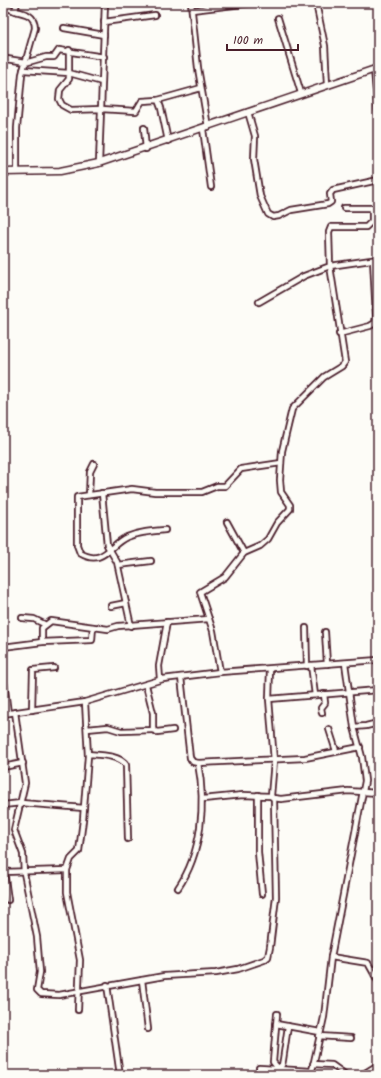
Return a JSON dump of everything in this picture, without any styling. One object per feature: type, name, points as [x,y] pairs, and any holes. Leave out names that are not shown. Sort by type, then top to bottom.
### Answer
[{"type":"main road","points":[[3,172],[60,171],[99,163],[146,149],[248,112],[376,69]]},
{"type":"street","points":[[15,10],[17,3]]},
{"type":"street","points":[[99,163],[104,57],[104,3]]},
{"type":"street","points":[[191,3],[202,88],[211,187]]},
{"type":"street","points":[[192,10],[251,3]]},
{"type":"street","points":[[316,3],[325,46],[327,85]]},
{"type":"street","points":[[3,9],[7,8],[15,10],[30,16],[35,22],[35,29],[23,70],[17,128],[17,172]]},
{"type":"street","points":[[104,22],[155,15]]},
{"type":"street","points":[[278,18],[302,94]]},
{"type":"street","points":[[64,28],[104,35]]},
{"type":"street","points":[[3,61],[15,59],[25,63],[46,57],[54,57],[58,50],[69,50],[104,57]]},
{"type":"street","points":[[69,50],[69,80],[60,90],[59,99],[62,105],[75,111],[101,109],[136,111],[142,101],[158,100],[202,88]]},
{"type":"street","points":[[376,69],[378,113]]},
{"type":"street","points":[[23,70],[70,74],[102,82]]},
{"type":"street","points":[[158,100],[168,141]]},
{"type":"street","points":[[248,112],[255,136],[254,159],[260,196],[270,216],[279,216],[291,210],[328,204],[330,202],[330,194],[333,190],[378,180]]},
{"type":"street","points":[[144,128],[146,149]]},
{"type":"street","points":[[344,208],[378,207]]},
{"type":"street","points":[[220,672],[217,650],[200,592],[226,577],[244,553],[260,546],[268,539],[277,523],[290,509],[290,505],[280,487],[281,463],[288,422],[292,409],[324,376],[344,365],[345,362],[339,334],[330,266],[329,232],[333,226],[367,226],[372,221],[372,208]]},
{"type":"street","points":[[259,302],[304,276],[330,266],[376,260],[377,322],[370,326],[339,334]]},
{"type":"street","points":[[164,530],[137,534],[125,538],[103,555],[93,557],[84,556],[79,551],[76,500],[79,496],[132,489],[156,492],[202,492],[217,486],[225,486],[240,468],[281,463]]},
{"type":"street","points":[[89,495],[90,472],[94,464]]},
{"type":"street","points":[[102,493],[107,545],[115,557],[118,565],[131,626]]},
{"type":"street","points":[[227,522],[244,553]]},
{"type":"street","points":[[118,565],[151,561]]},
{"type":"street","points":[[111,606],[126,603]]},
{"type":"street","points":[[22,618],[34,619],[43,627]]},
{"type":"street","points":[[42,642],[43,627],[51,621],[108,629],[118,626],[209,619]]},
{"type":"street","points":[[160,679],[159,666],[167,622]]},
{"type":"street","points":[[3,647],[42,642],[92,640],[93,628]]},
{"type":"street","points":[[306,628],[309,666],[315,695]]},
{"type":"street","points":[[325,632],[327,664]]},
{"type":"street","points":[[3,674],[6,713],[86,702],[131,687],[146,685],[160,679],[220,672],[378,660]]},
{"type":"street","points":[[259,1068],[278,1068],[311,1073],[320,1034],[331,957],[365,781],[360,747],[354,727],[345,663]]},
{"type":"street","points":[[32,710],[32,670],[54,668]]},
{"type":"street","points":[[15,712],[25,783],[14,830],[23,854],[24,873],[40,956],[40,972],[37,991],[49,995],[164,976],[216,973],[260,963],[268,957],[276,896],[273,798],[274,761],[269,699],[270,669]]},
{"type":"street","points":[[181,677],[190,758],[193,762],[274,761],[305,758],[360,747]]},
{"type":"street","points":[[146,685],[153,713],[152,730]]},
{"type":"street","points":[[269,699],[378,690]]},
{"type":"street","points":[[322,713],[321,708],[325,703],[324,694]]},
{"type":"street","points":[[78,1010],[80,960],[67,892],[67,870],[71,859],[78,851],[84,808],[88,754],[86,702]]},
{"type":"street","points":[[354,727],[378,723]]},
{"type":"street","points":[[87,729],[108,727],[121,730],[152,730],[157,732],[174,730]]},
{"type":"street","points":[[330,729],[336,751]]},
{"type":"street","points":[[88,754],[117,758],[122,760],[126,765],[128,839]]},
{"type":"street","points":[[178,888],[192,864],[203,799],[198,763]]},
{"type":"street","points":[[3,767],[23,764]]},
{"type":"street","points":[[203,799],[258,795],[273,798],[348,791],[378,793]]},
{"type":"street","points":[[258,795],[258,852],[262,894]]},
{"type":"street","points":[[3,804],[21,803],[84,808]]},
{"type":"street","points":[[8,900],[4,872],[24,873],[67,870]]},
{"type":"street","points":[[331,957],[368,962],[378,981]]},
{"type":"street","points":[[142,980],[148,1029]]},
{"type":"street","points":[[107,985],[120,1075]]},
{"type":"street","points":[[277,1014],[272,1062],[278,1068]]},
{"type":"street","points":[[276,1024],[320,1034],[351,1038]]},
{"type":"street","points":[[277,1075],[278,1068],[282,1065],[288,1026]]},
{"type":"street","points":[[313,1064],[332,1066],[346,1075]]},
{"type":"street","points":[[362,1075],[378,1065]]}]
